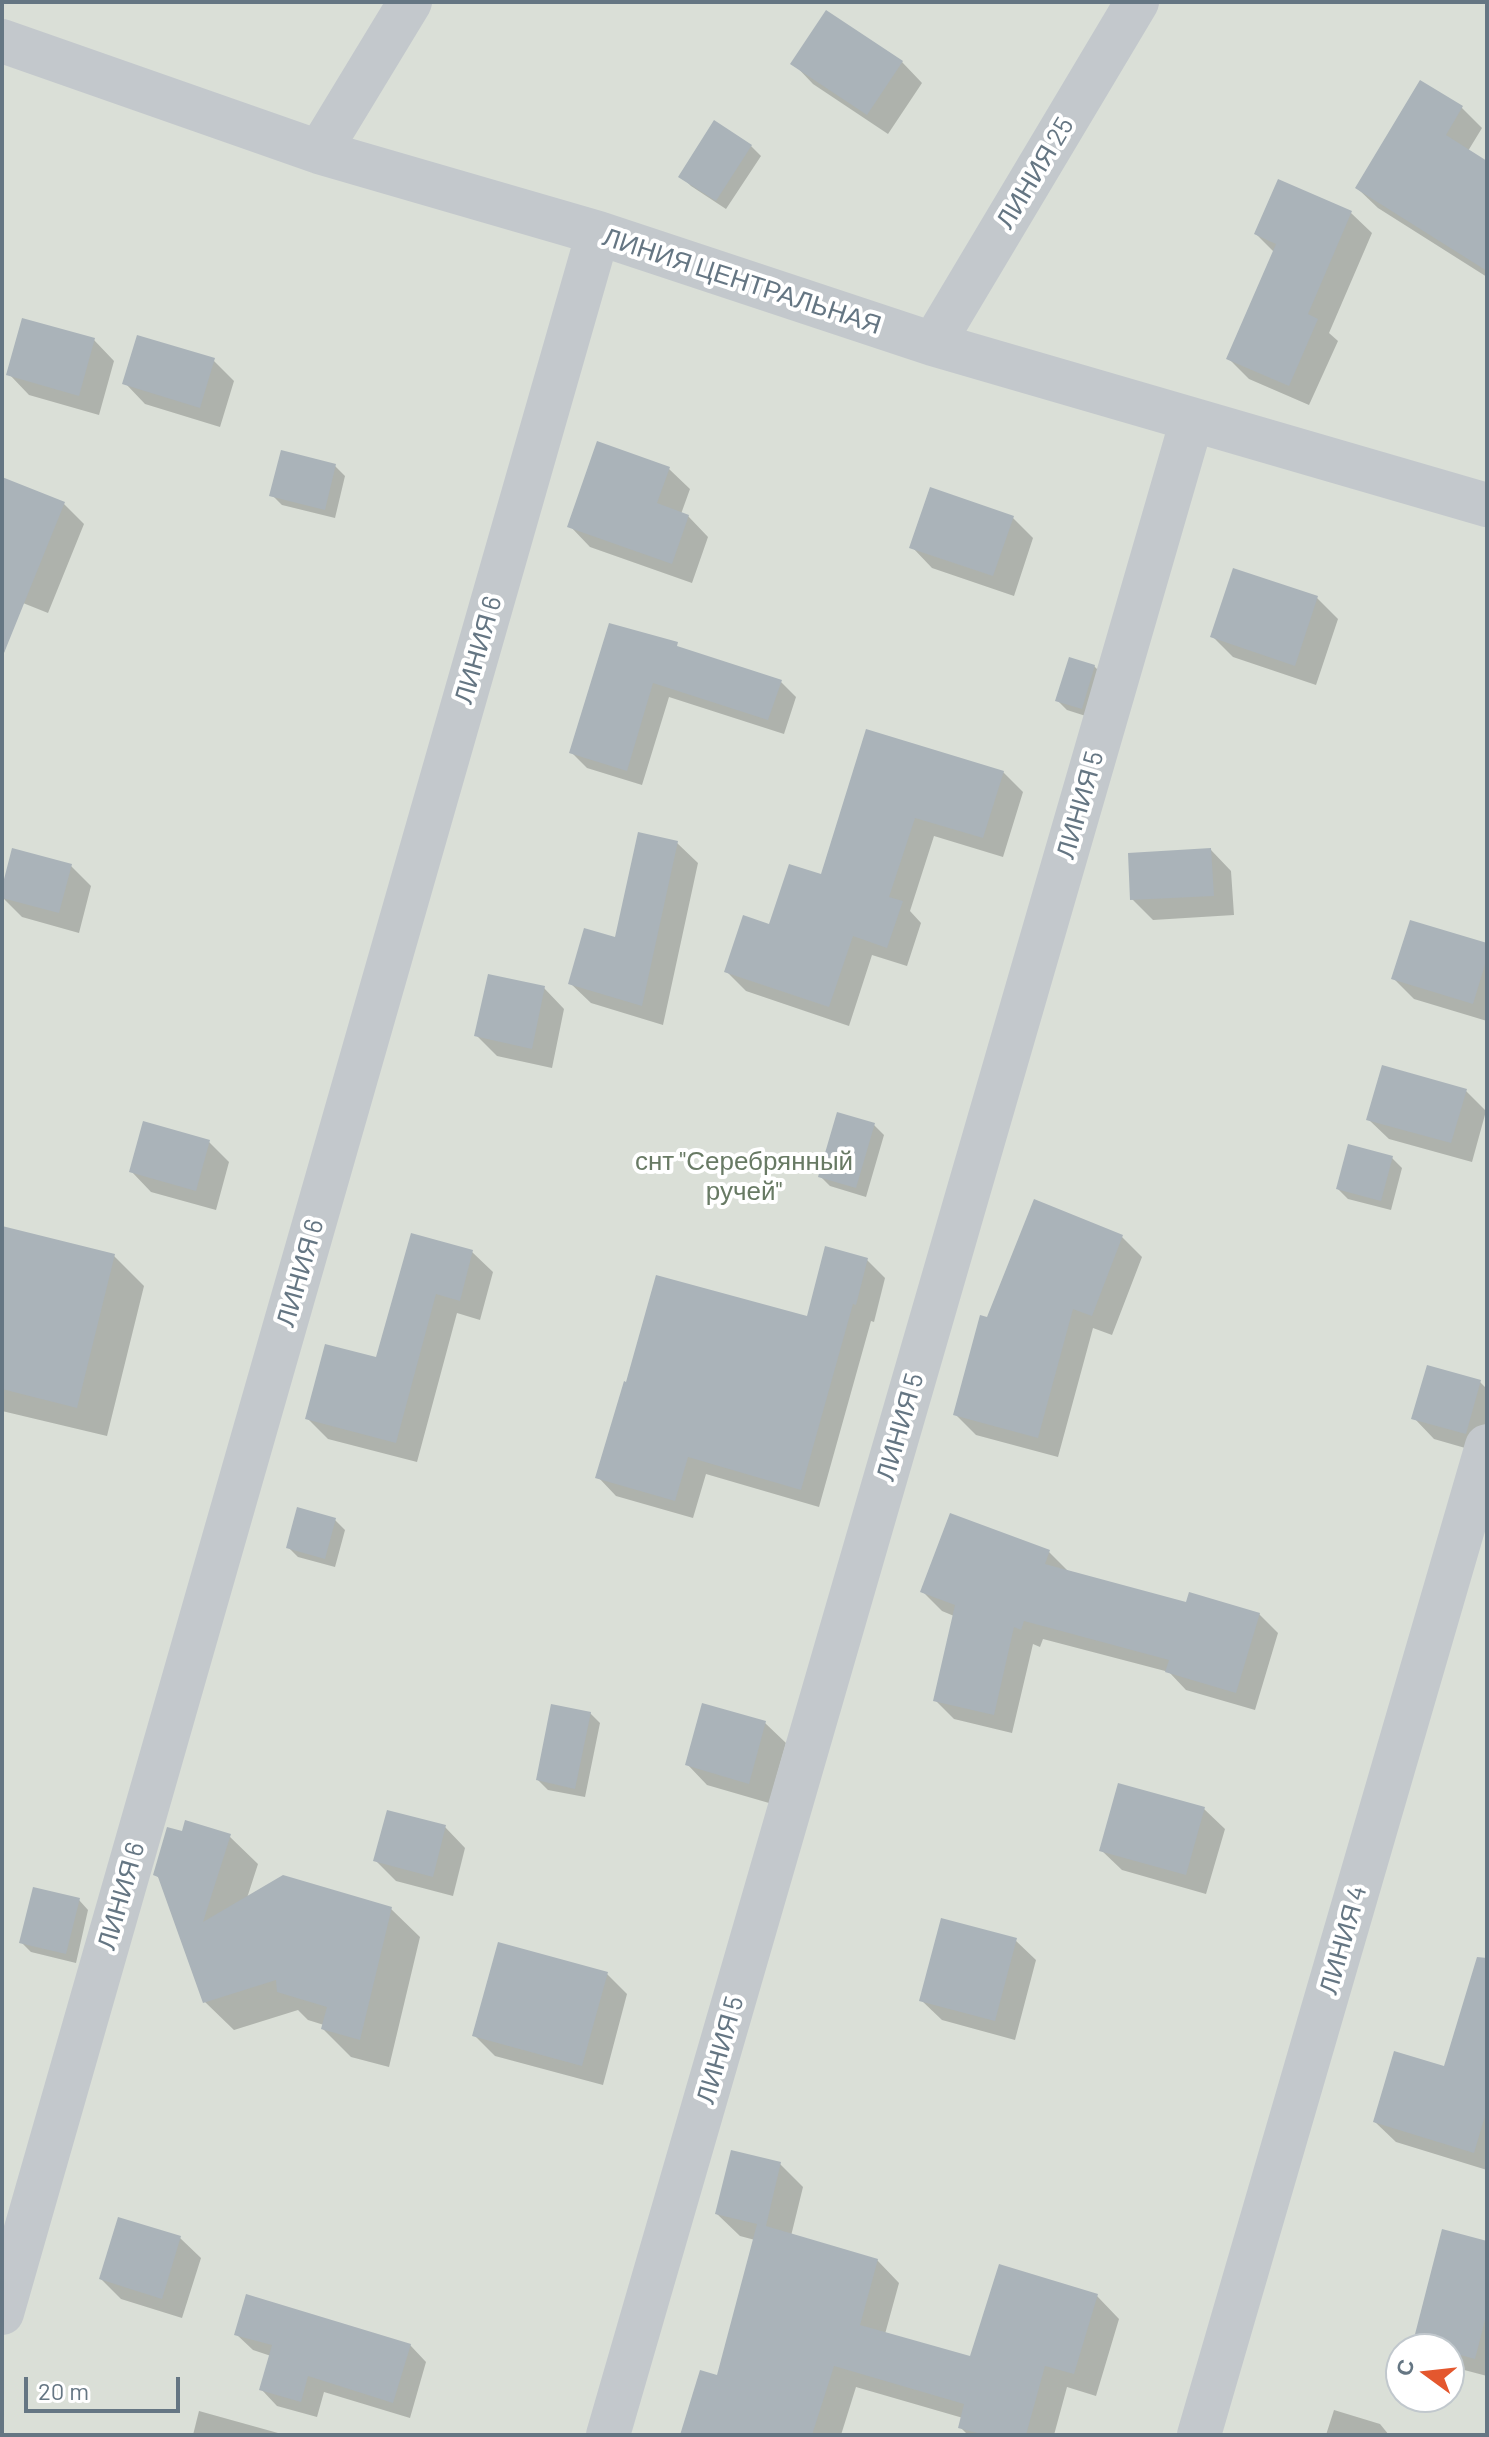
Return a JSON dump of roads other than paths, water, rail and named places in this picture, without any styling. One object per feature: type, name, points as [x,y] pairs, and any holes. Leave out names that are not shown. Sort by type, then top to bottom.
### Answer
[{"type":"street","points":[[319,152],[410,2]]},
{"type":"street","name":"ЛИНИЯ 25","points":[[933,344],[1137,2]]},
{"type":"street","name":"ЛИНИЯ ЦЕНТРАЛЬНАЯ","points":[[2,41],[319,152],[598,233],[933,344],[1487,505]]},
{"type":"street","name":"ЛИНИЯ 6","points":[[2,2313],[598,233]]},
{"type":"street","name":"ЛИНИЯ 5","points":[[608,2435],[1192,420]]},
{"type":"street","name":"ЛИНИЯ 4","points":[[1199,2435],[1487,1446]]},
{"type":"park label","name":"снт \"Серебрянный ручей\"","points":[[744,1176]]}]
